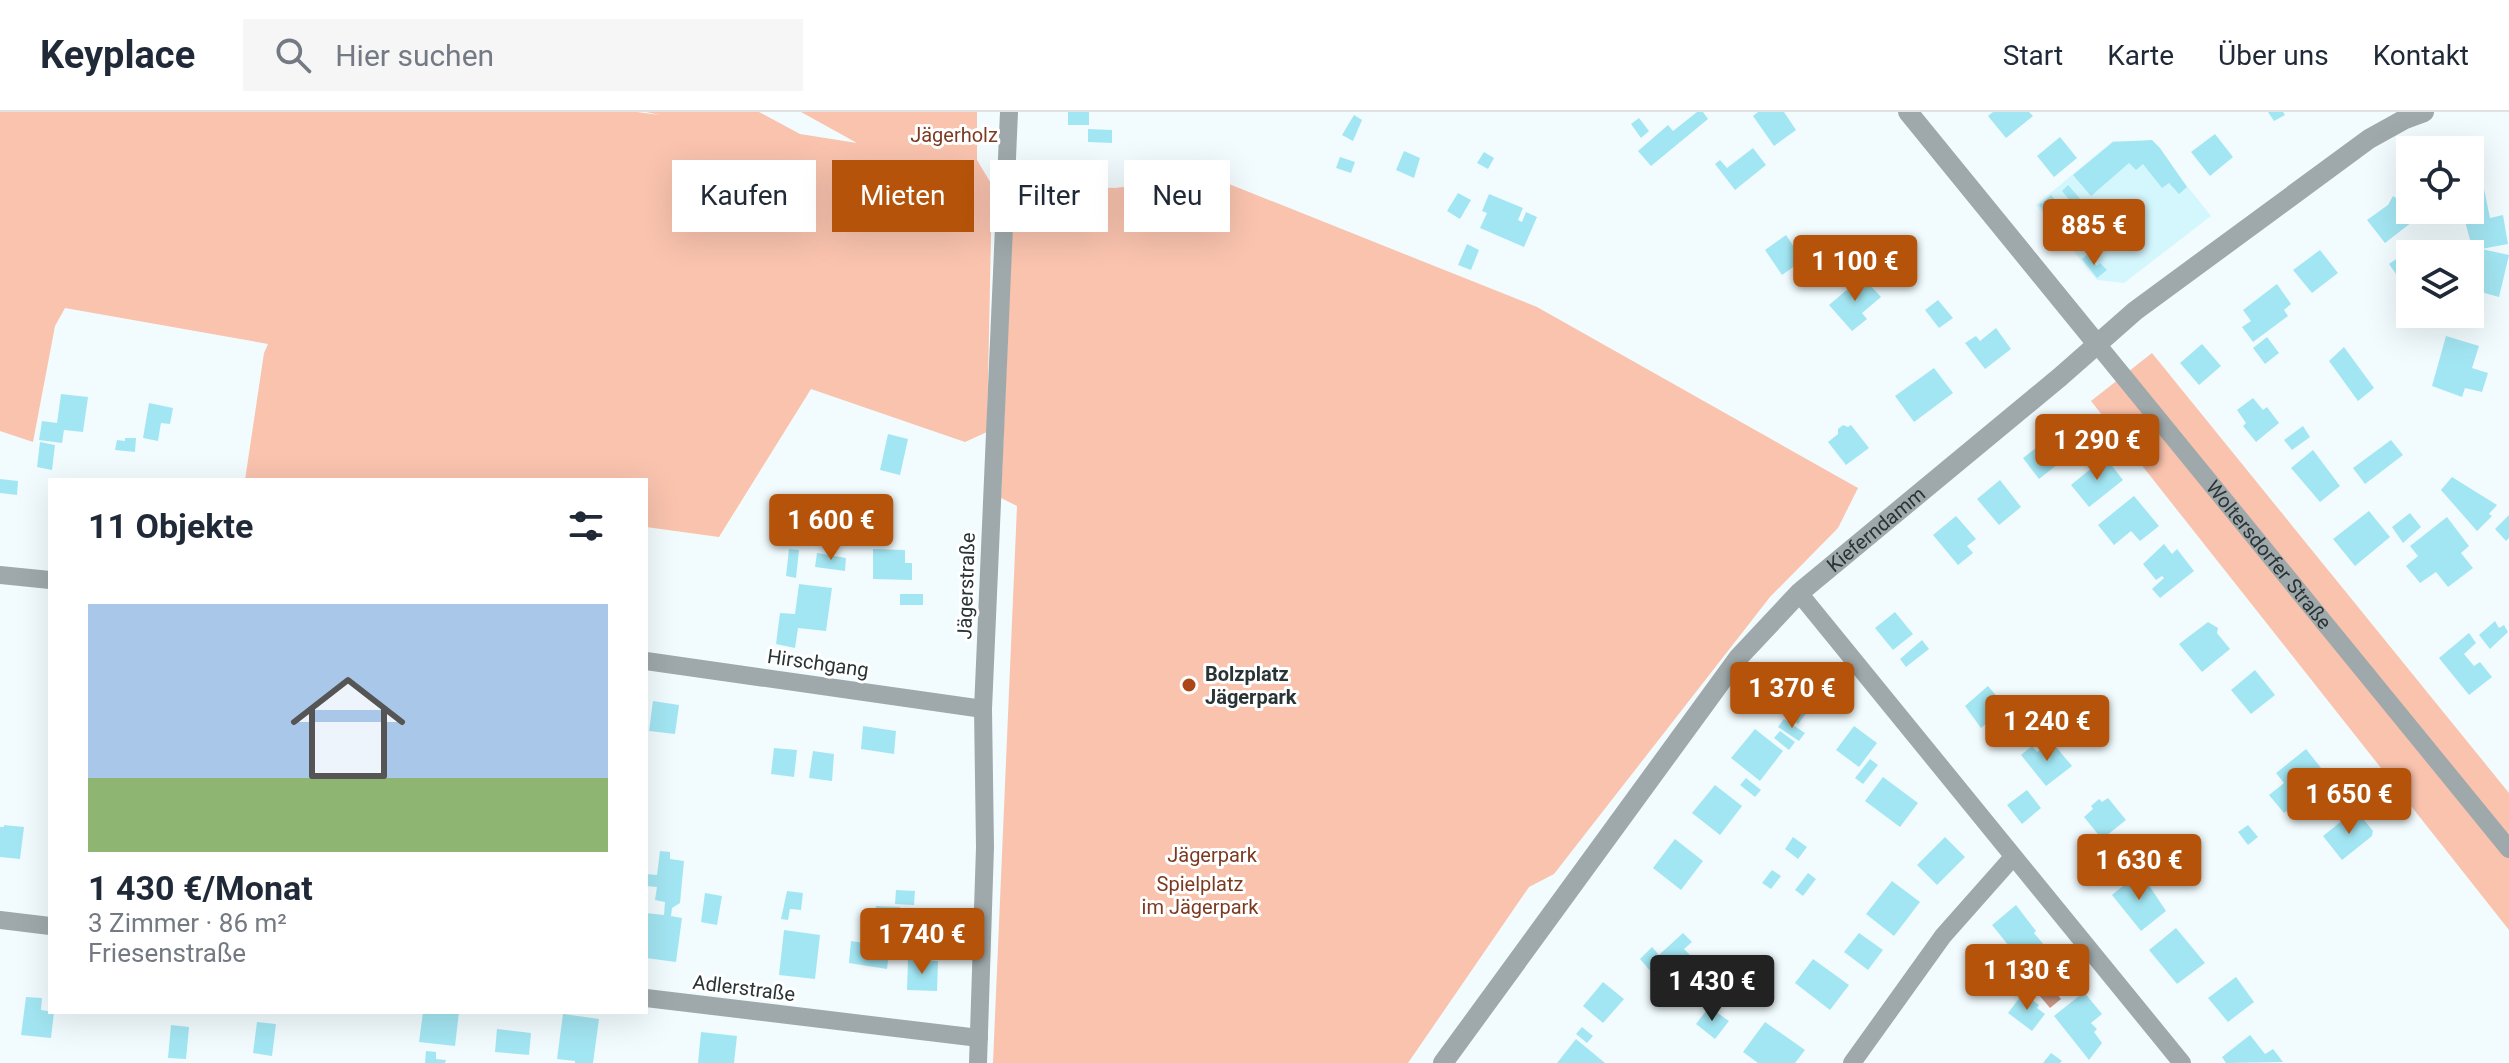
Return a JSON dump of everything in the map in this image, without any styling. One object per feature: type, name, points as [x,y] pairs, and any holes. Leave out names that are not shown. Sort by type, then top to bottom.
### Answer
[{"type":"street","name":"Jägerstraße","points":[[978,1063],[985,847],[983,709],[1009,112]]},
{"type":"street","name":"Woltersdorfer Straße","points":[[1908,112],[2509,849]]},
{"type":"street","name":"Kieferndamm","points":[[1443,1063],[1739,657],[1799,593],[2135,311],[2369,139],[2410,114]]},
{"type":"street","points":[[0,575],[48,580]]},
{"type":"street","points":[[1799,593],[2182,1063]]},
{"type":"street","name":"Hirschgang","points":[[648,661],[983,709]]},
{"type":"street","points":[[1852,1063],[1943,936],[2013,857]]},
{"type":"street","points":[[0,920],[48,926]]},
{"type":"street","name":"Adlerstraße","points":[[648,998],[979,1038]]},
{"type":"shaded area","points":[[2113,141],[2151,141],[2211,216],[2124,283],[2097,280],[2036,205]]},
{"type":"shaded area","points":[[2045,980],[2061,999],[2050,1008],[2034,989]]},
{"type":"green space","name":"Jägerholz","points":[[0,112],[637,112],[660,115],[646,112],[759,112],[800,134],[857,143],[801,112],[977,112],[977,160],[990,182],[987,432],[965,442],[811,389],[719,537],[648,527],[648,478],[245,478],[264,353],[268,344],[65,308],[55,326],[33,442],[0,431]]},
{"type":"green space","points":[[1230,184],[1537,307],[1858,488],[1838,528],[1770,597],[1554,874],[1529,887],[1408,1063],[993,1063],[1017,506],[1001,498],[1012,232],[1108,232],[1108,188],[1124,187],[1124,232],[1230,232]]},
{"type":"green space","points":[[2152,353],[2509,793],[2509,930],[2091,401]]},
{"type":"building","points":[[1068,112],[1089,112],[1089,125],[1068,125]]},
{"type":"building","points":[[1697,112],[1703,112],[1708,119],[1651,166],[1638,151],[1668,125],[1673,131]]},
{"type":"building","points":[[1758,112],[1784,112],[1796,130],[1774,146],[1753,116]]},
{"type":"building","points":[[1993,112],[2029,112],[2033,116],[2006,138],[1988,116]]},
{"type":"building","points":[[2268,112],[2283,112],[2285,115],[2274,121]]},
{"type":"building","points":[[1354,115],[1362,120],[1353,141],[1342,135]]},
{"type":"building","points":[[1639,118],[1649,131],[1641,138],[1631,124]]},
{"type":"building","points":[[1088,129],[1112,130],[1112,143],[1088,142]]},
{"type":"building","points":[[2215,134],[2233,157],[2210,176],[2191,152]]},
{"type":"building","points":[[2060,137],[2077,158],[2054,177],[2037,156]]},
{"type":"building","points":[[2152,140],[2187,187],[2179,194],[2169,183],[2162,188],[2143,164],[2136,170],[2129,163],[2091,196],[2073,175],[2113,142]]},
{"type":"building","points":[[1753,148],[1766,165],[1735,190],[1715,164],[1720,160],[1727,168]]},
{"type":"building","points":[[1404,151],[1420,158],[1414,178],[1396,170]]},
{"type":"building","points":[[1484,152],[1494,158],[1488,169],[1477,163]]},
{"type":"building","points":[[1340,157],[1355,162],[1351,173],[1336,168]]},
{"type":"building","points":[[2068,185],[2083,202],[2076,208],[2062,191]]},
{"type":"building","points":[[2484,189],[2490,218],[2503,215],[2508,244],[2484,248],[2484,240],[2470,240],[2466,224],[2484,224]]},
{"type":"building","points":[[1458,193],[1471,200],[1460,219],[1447,211]]},
{"type":"building","points":[[1489,194],[1523,208],[1518,220],[1522,222],[1526,212],[1537,217],[1524,247],[1480,228],[1487,213],[1482,211]]},
{"type":"building","points":[[2051,195],[2067,213],[2054,223],[2039,205]]},
{"type":"building","points":[[2393,196],[2396,198],[2396,224],[2409,224],[2385,243],[2367,220],[2388,205]]},
{"type":"building","points":[[2117,200],[2131,218],[2116,229],[2102,211]]},
{"type":"building","points":[[2104,219],[2112,229],[2098,240],[2091,230]]},
{"type":"building","points":[[1786,235],[1803,260],[1782,275],[1765,250]]},
{"type":"building","points":[[1467,244],[1479,250],[1471,270],[1458,265]]},
{"type":"building","points":[[2320,250],[2338,273],[2312,293],[2293,270]]},
{"type":"building","points":[[2484,250],[2509,255],[2499,297],[2484,293]]},
{"type":"building","points":[[2087,255],[2097,266],[2100,263],[2107,270],[2097,278],[2082,259]]},
{"type":"building","points":[[2396,259],[2396,274],[2389,264]]},
{"type":"building","points":[[1862,277],[1881,297],[1862,313],[1867,319],[1852,331],[1829,305]]},
{"type":"building","points":[[2277,284],[2291,304],[2284,310],[2288,316],[2253,342],[2242,327],[2251,321],[2243,310]]},
{"type":"building","points":[[1938,300],[1953,318],[1939,328],[1925,310]]},
{"type":"building","points":[[1996,328],[2011,349],[1985,369],[1965,343],[1976,336],[1980,341]]},
{"type":"building","points":[[2446,336],[2479,346],[2472,368],[2488,373],[2482,392],[2465,388],[2462,397],[2432,386]]},
{"type":"building","points":[[2267,337],[2279,353],[2265,364],[2253,348]]},
{"type":"building","points":[[2202,344],[2221,366],[2199,385],[2180,363]]},
{"type":"building","points":[[2344,347],[2374,388],[2358,401],[2329,361]]},
{"type":"building","points":[[1934,368],[1953,393],[1914,422],[1895,396]]},
{"type":"building","points":[[61,394],[88,397],[83,432],[64,430],[62,443],[39,440],[42,421],[57,423]]},
{"type":"building","points":[[2253,398],[2263,410],[2267,407],[2279,423],[2256,442],[2243,426],[2246,423],[2237,410]]},
{"type":"building","points":[[149,403],[173,408],[170,424],[161,423],[158,441],[143,438]]},
{"type":"building","points":[[1843,425],[1851,425],[1869,448],[1846,465],[1828,442]]},
{"type":"building","points":[[2303,426],[2310,437],[2292,450],[2284,440]]},
{"type":"building","points":[[2057,432],[2072,453],[2039,479],[2023,458]]},
{"type":"building","points":[[888,434],[908,439],[900,475],[880,470]]},
{"type":"building","points":[[125,438],[136,438],[135,452],[115,450],[117,440],[125,441]]},
{"type":"building","points":[[2391,440],[2403,455],[2365,484],[2353,468]]},
{"type":"building","points":[[40,442],[55,445],[52,470],[37,467]]},
{"type":"building","points":[[2313,450],[2340,486],[2320,502],[2291,468]]},
{"type":"building","points":[[2105,457],[2123,480],[2089,507],[2071,485]]},
{"type":"building","points":[[2452,477],[2497,505],[2489,514],[2492,516],[2477,531],[2441,490]]},
{"type":"building","points":[[0,479],[18,481],[17,495],[0,493]]},
{"type":"building","points":[[2000,480],[2021,507],[1999,525],[1977,499]]},
{"type":"building","points":[[2134,496],[2159,526],[2140,541],[2131,531],[2114,545],[2098,525]]},
{"type":"building","points":[[2369,511],[2390,537],[2355,566],[2333,539]]},
{"type":"building","points":[[2410,513],[2421,527],[2403,543],[2392,527]]},
{"type":"building","points":[[2509,515],[2509,538],[2506,541],[2495,529]]},
{"type":"building","points":[[1956,516],[1976,539],[1967,546],[1973,553],[1958,565],[1933,535]]},
{"type":"building","points":[[2447,517],[2469,546],[2461,553],[2473,568],[2448,587],[2436,572],[2420,583],[2406,566],[2418,556],[2410,546]]},
{"type":"building","points":[[2164,544],[2172,554],[2177,549],[2194,571],[2160,598],[2152,589],[2164,578],[2162,576],[2156,580],[2143,564]]},
{"type":"building","points":[[789,549],[799,550],[796,578],[786,576]]},
{"type":"building","points":[[873,549],[905,550],[905,563],[912,563],[912,580],[873,579]]},
{"type":"building","points":[[817,553],[846,558],[845,571],[815,567]]},
{"type":"building","points":[[799,584],[832,588],[826,631],[798,628],[795,648],[776,644],[780,613],[795,614]]},
{"type":"building","points":[[900,594],[923,594],[923,605],[900,605]]},
{"type":"building","points":[[1895,612],[1913,634],[1893,650],[1875,628]]},
{"type":"building","points":[[2495,621],[2499,628],[2504,625],[2508,632],[2490,649],[2479,635]]},
{"type":"building","points":[[2208,622],[2218,628],[2217,633],[2230,649],[2202,672],[2179,644]]},
{"type":"building","points":[[2469,633],[2476,643],[2464,654],[2474,666],[2480,662],[2492,677],[2469,695],[2439,658]]},
{"type":"building","points":[[1922,640],[1929,649],[1906,667],[1900,659]]},
{"type":"building","points":[[2255,670],[2275,695],[2251,714],[2231,690]]},
{"type":"building","points":[[1788,680],[1816,700],[1798,724],[1771,704]]},
{"type":"building","points":[[1988,686],[2006,707],[1981,728],[1965,706]]},
{"type":"building","points":[[653,701],[679,705],[675,734],[649,731]]},
{"type":"building","points":[[1784,719],[1805,733],[1799,741],[1778,727]]},
{"type":"building","points":[[863,726],[896,731],[894,754],[861,749]]},
{"type":"building","points":[[1854,726],[1877,743],[1859,767],[1836,750]]},
{"type":"building","points":[[1755,729],[1783,751],[1760,781],[1731,758]]},
{"type":"building","points":[[1780,731],[1795,742],[1789,750],[1774,738]]},
{"type":"building","points":[[2051,741],[2072,766],[2046,786],[2021,755],[2032,746],[2037,752]]},
{"type":"building","points":[[774,748],[797,750],[794,777],[771,774]]},
{"type":"building","points":[[2306,749],[2321,768],[2291,790],[2300,801],[2284,813],[2269,795],[2284,783],[2276,773]]},
{"type":"building","points":[[813,751],[834,754],[832,781],[809,778]]},
{"type":"building","points":[[1870,759],[1878,765],[1863,784],[1855,778]]},
{"type":"building","points":[[1883,777],[1918,803],[1900,827],[1865,801]]},
{"type":"building","points":[[1746,778],[1761,790],[1755,797],[1740,785]]},
{"type":"building","points":[[1715,785],[1742,806],[1720,835],[1692,813]]},
{"type":"building","points":[[2027,790],[2041,808],[2022,824],[2007,805]]},
{"type":"building","points":[[2108,798],[2126,820],[2102,839],[2084,817],[2099,799],[2102,802]]},
{"type":"building","points":[[2353,812],[2373,831],[2372,836],[2342,860],[2323,836]]},
{"type":"building","points":[[2248,825],[2258,837],[2248,845],[2238,832]]},
{"type":"building","points":[[0,827],[24,827],[20,859],[0,857]]},
{"type":"building","points":[[1793,837],[1807,847],[1798,859],[1785,849]]},
{"type":"building","points":[[1945,837],[1965,857],[1937,885],[1917,865]]},
{"type":"building","points":[[1675,839],[1703,861],[1681,890],[1653,868]]},
{"type":"building","points":[[660,851],[670,852],[670,859],[684,861],[680,903],[672,908],[671,916],[682,918],[676,962],[648,958],[648,913],[664,915],[665,902],[655,900],[657,887],[648,886],[648,874],[657,875]]},
{"type":"building","points":[[2115,854],[2123,864],[2098,885],[2089,874]]},
{"type":"building","points":[[1772,870],[1781,876],[1771,889],[1762,883]]},
{"type":"building","points":[[2140,872],[2166,911],[2141,931],[2112,895]]},
{"type":"building","points":[[1808,873],[1816,879],[1803,896],[1795,890]]},
{"type":"building","points":[[1892,881],[1920,902],[1894,936],[1866,914]]},
{"type":"building","points":[[896,890],[915,891],[914,905],[895,904]]},
{"type":"building","points":[[787,891],[803,893],[801,910],[790,909],[788,920],[781,919]]},
{"type":"building","points":[[705,893],[722,896],[717,925],[701,922]]},
{"type":"building","points":[[2016,905],[2044,945],[2022,962],[1992,925]]},
{"type":"building","points":[[876,906],[900,907],[898,928],[892,928],[887,969],[849,963],[851,941],[871,944]]},
{"type":"building","points":[[2176,928],[2205,963],[2177,984],[2149,950]]},
{"type":"building","points":[[784,930],[820,935],[815,979],[779,975]]},
{"type":"building","points":[[1683,933],[1692,942],[1684,949],[1696,961],[1679,977],[1666,963],[1653,974],[1640,959],[1652,947],[1659,955]]},
{"type":"building","points":[[1859,933],[1883,950],[1868,970],[1844,952]]},
{"type":"building","points":[[1813,959],[1849,985],[1830,1010],[1795,983]]},
{"type":"building","points":[[908,960],[938,961],[937,991],[907,990]]},
{"type":"building","points":[[2066,962],[2074,973],[2063,981],[2055,970]]},
{"type":"building","points":[[2236,977],[2254,1002],[2228,1022],[2208,998]]},
{"type":"building","points":[[1603,982],[1624,999],[1603,1023],[1583,1006]]},
{"type":"building","points":[[2084,992],[2102,1014],[2091,1023],[2102,1043],[2089,1060],[2054,1016]]},
{"type":"building","points":[[2023,993],[2045,1014],[2032,1031],[2008,1013]]},
{"type":"building","points":[[26,997],[42,998],[41,1010],[54,1014],[51,1038],[21,1035]]},
{"type":"building","points":[[1709,1007],[1729,1021],[1715,1039],[1696,1024]]},
{"type":"building","points":[[423,1014],[459,1014],[455,1046],[419,1042]]},
{"type":"building","points":[[563,1014],[599,1019],[593,1063],[557,1059]]},
{"type":"building","points":[[257,1022],[276,1024],[272,1056],[253,1053]]},
{"type":"building","points":[[1765,1022],[1805,1050],[1795,1063],[1758,1063],[1743,1052]]},
{"type":"building","points":[[171,1025],[189,1027],[186,1059],[168,1058]]},
{"type":"building","points":[[1582,1027],[1593,1036],[1587,1043],[1576,1034]]},
{"type":"building","points":[[497,1029],[531,1033],[529,1055],[495,1052]]},
{"type":"building","points":[[701,1032],[737,1036],[734,1063],[698,1063]]},
{"type":"building","points":[[2250,1035],[2265,1054],[2273,1049],[2283,1062],[2226,1063],[2222,1057]]},
{"type":"building","points":[[1576,1039],[1605,1063],[1557,1063]]},
{"type":"building","points":[[426,1051],[436,1052],[436,1059],[446,1060],[445,1063],[425,1063]]},
{"type":"building","points":[[2051,1053],[2062,1061],[2043,1063]]},
{"type":"place","name":"Bolzplatz Jägerpark","points":[[1189,685]]},
{"type":"park label","name":"Jägerpark","points":[[1212,855]]},
{"type":"park label","name":"Spielplatz im Jägerpark","points":[[1200,896]]}]
